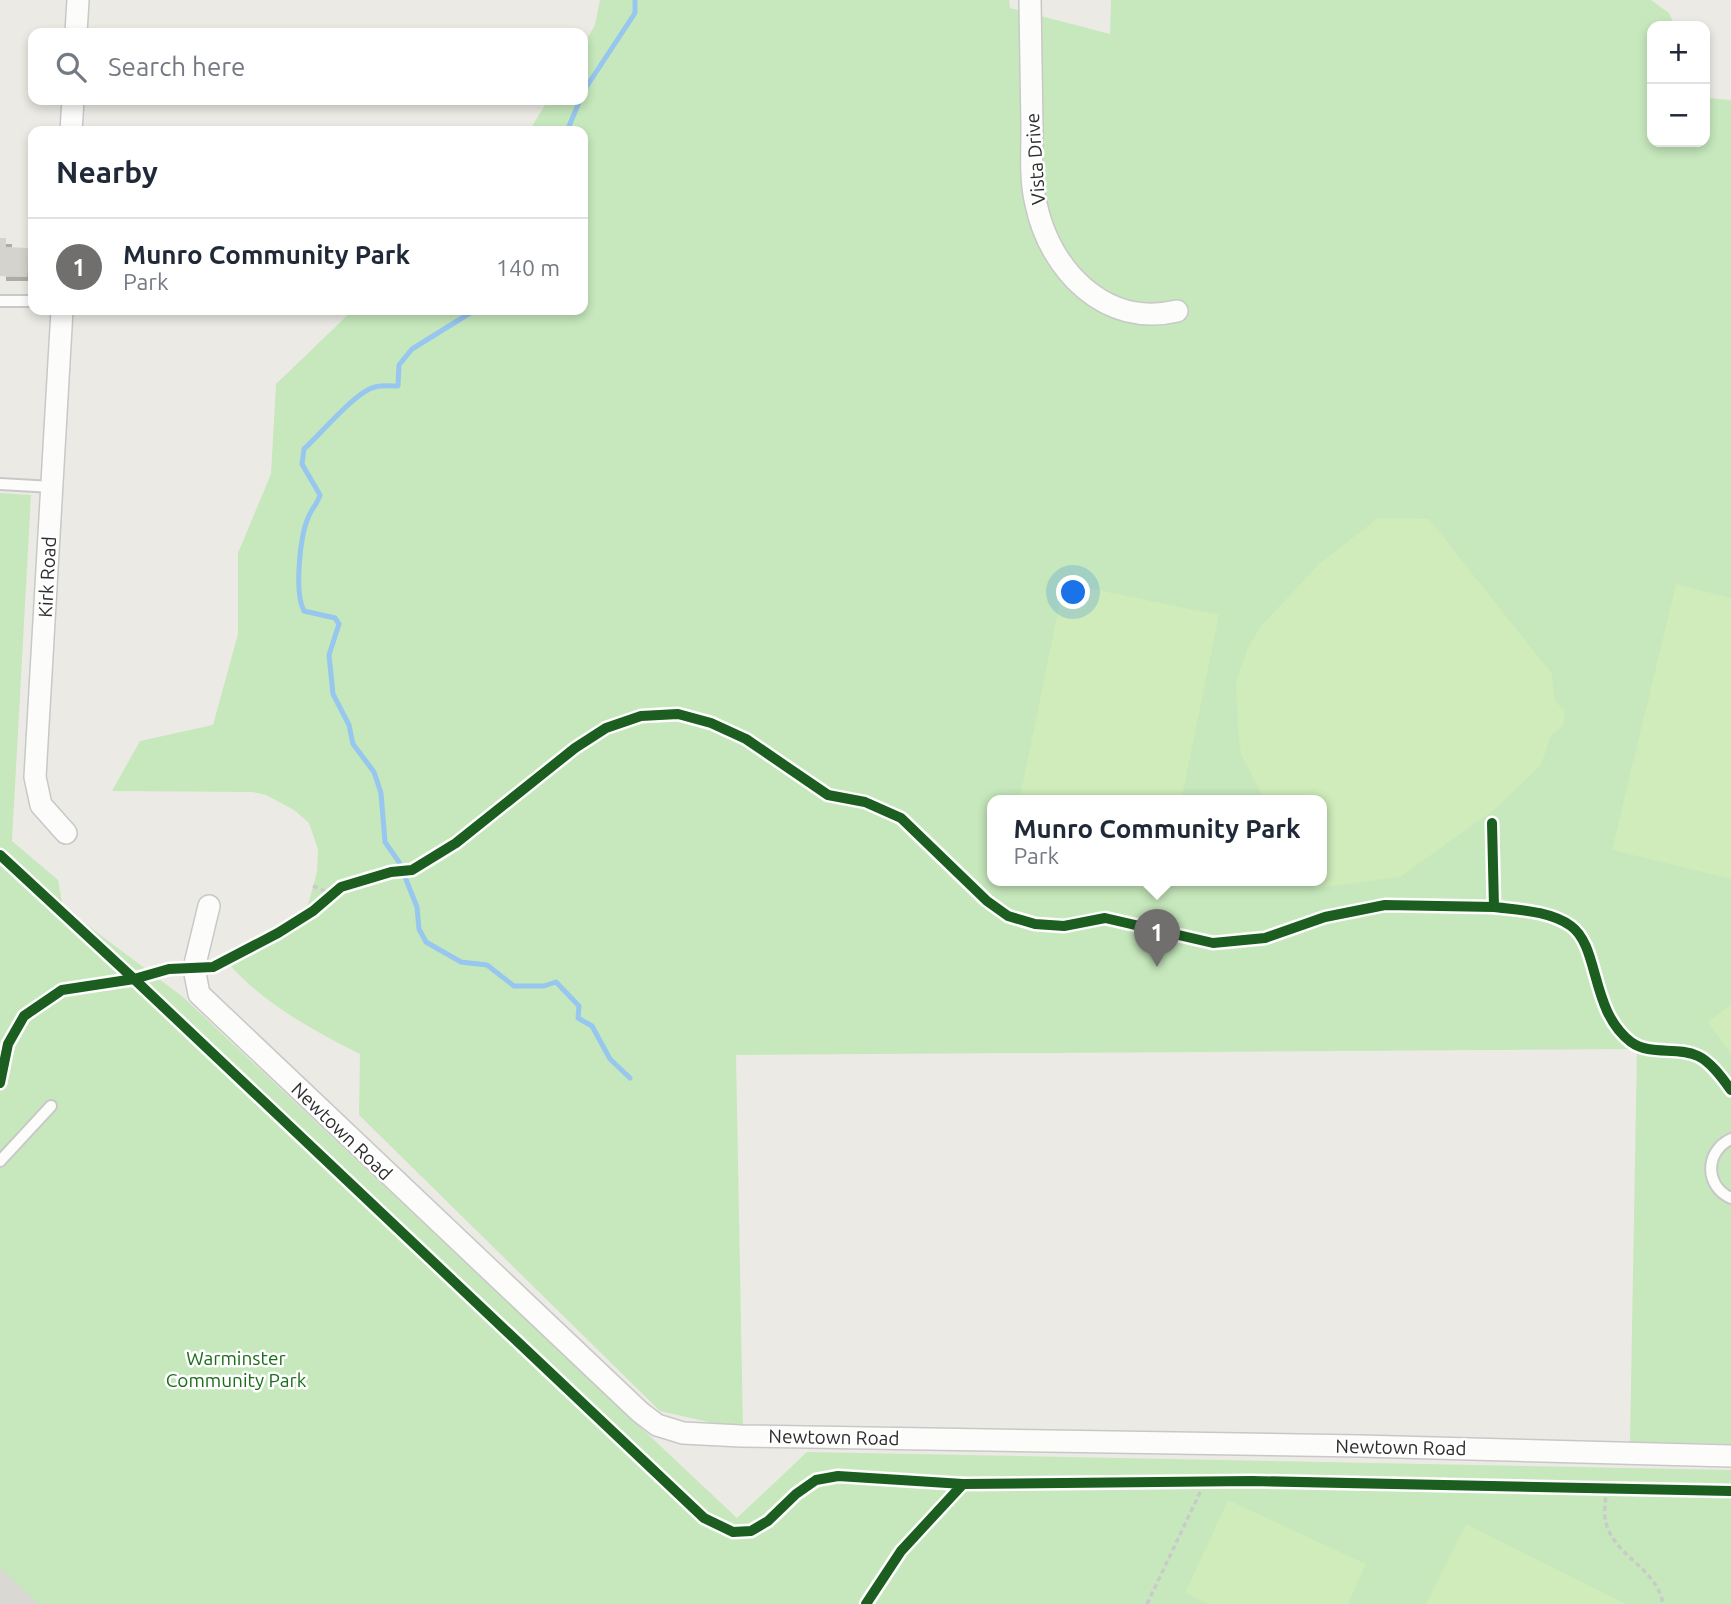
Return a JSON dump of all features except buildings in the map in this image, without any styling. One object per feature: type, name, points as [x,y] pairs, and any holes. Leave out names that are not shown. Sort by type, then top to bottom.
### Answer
[{"type":"street","points":[[76,28],[78,0]]},
{"type":"street","name":"Vista Drive","points":[[1030,0],[1033,183],[1040,221],[1050,243],[1070,272],[1100,301],[1117,310],[1138,315],[1177,311]]},
{"type":"street","points":[[71,126],[73,105]]},
{"type":"street","name":"Kirk Road","points":[[62,315],[35,777],[41,805],[66,833]]},
{"type":"street","name":"Newtown Road","points":[[209,906],[194,968],[200,994],[487,1270],[657,1425],[683,1433],[710,1435],[1360,1446],[1731,1456]]},
{"type":"lane","points":[[0,301],[28,302]]},
{"type":"lane","points":[[0,484],[52,487]]},
{"type":"lane","points":[[0,1161],[51,1106]]},
{"type":"lane","points":[[1731,1139],[1717,1149],[1710,1168],[1717,1188],[1731,1198]]},
{"type":"path","points":[[313,886],[336,891]]},
{"type":"path","points":[[322,903],[336,891]]},
{"type":"path","points":[[1147,1604],[1211,1482],[1191,1482]]},
{"type":"path","points":[[1592,1489],[1619,1489]]},
{"type":"path","points":[[1606,1489],[1606,1523],[1616,1544],[1642,1566],[1661,1591],[1663,1604]]},
{"type":"green space","points":[[600,0],[1009,0],[1010,8],[1110,34],[1111,0],[1651,0],[1669,13],[1673,21],[1647,21],[1647,147],[1710,147],[1710,98],[1731,100],[1731,1444],[1630,1442],[1637,1049],[736,1055],[743,1430],[660,1411],[359,1115],[360,1054],[273,1004],[228,963],[302,926],[317,872],[318,849],[309,823],[294,810],[266,795],[253,792],[112,791],[140,741],[213,725],[238,634],[238,553],[271,474],[276,384],[348,315],[588,315],[588,126],[532,126],[545,105],[588,105],[588,37],[595,25]]},
{"type":"green space","name":"Warminster Community Park","points":[[0,493],[31,495],[12,841],[58,880],[63,907],[183,997],[737,1518],[807,1452],[1731,1470],[1731,1604],[0,1604]]},
{"type":"green space","points":[[1378,518],[1429,519],[1552,674],[1555,702],[1565,710],[1563,726],[1551,735],[1541,765],[1494,810],[1400,877],[1316,888],[1315,886],[1327,886],[1327,795],[1262,795],[1241,754],[1236,681],[1248,648],[1261,626],[1319,564]]},
{"type":"green space","points":[[1064,583],[1219,615],[1182,795],[1020,795]]},
{"type":"green space","points":[[1676,584],[1731,598],[1731,879],[1612,850]]},
{"type":"green space","points":[[1129,886],[1164,886],[1163,893]]},
{"type":"green space","points":[[1731,1004],[1731,1054],[1708,1022]]},
{"type":"green space","points":[[1228,1500],[1366,1564],[1348,1604],[1208,1604],[1185,1593]]},
{"type":"green space","points":[[1466,1524],[1626,1604],[1426,1604]]},
{"type":"shaded area","points":[[0,1568],[39,1604],[0,1604]]},
{"type":"waterway","points":[[588,84],[635,13],[635,0]]},
{"type":"waterway","points":[[569,126],[578,105]]},
{"type":"waterway","points":[[467,315],[412,349],[399,365],[398,386],[378,386],[358,396],[304,449],[302,464],[320,495],[309,515],[303,538],[299,565],[301,603],[304,611],[335,618],[339,624],[329,655],[333,694],[349,725],[353,744],[374,772],[381,793],[385,842],[399,862],[417,907],[419,929],[426,942],[461,962],[487,965],[514,986],[544,986],[556,982],[579,1006],[578,1018],[592,1026],[610,1059],[630,1078]]},
{"type":"cycle path","points":[[0,855],[134,979],[169,969],[213,967],[278,933],[313,911],[341,887],[391,872],[412,870],[456,843],[575,748],[606,728],[641,716],[678,714],[711,723],[746,739],[828,795],[865,802],[901,818],[987,901],[1008,916],[1035,924],[1064,926],[1105,918],[1213,943],[1265,938],[1325,917],[1385,905],[1494,907]]},
{"type":"cycle path","points":[[1492,823],[1494,907],[1544,914],[1571,926],[1587,949],[1608,1014],[1618,1029],[1638,1046],[1698,1056],[1712,1066],[1731,1090]]},
{"type":"cycle path","points":[[0,1083],[8,1044],[24,1016],[62,990],[134,979],[704,1518],[733,1532],[751,1531],[768,1521],[796,1494],[816,1480],[838,1476],[963,1484],[901,1551],[866,1604]]},
{"type":"cycle path","points":[[963,1484],[1252,1481],[1731,1491]]},
{"type":"place","name":"Munro Community Park","points":[[1157,967]]}]
